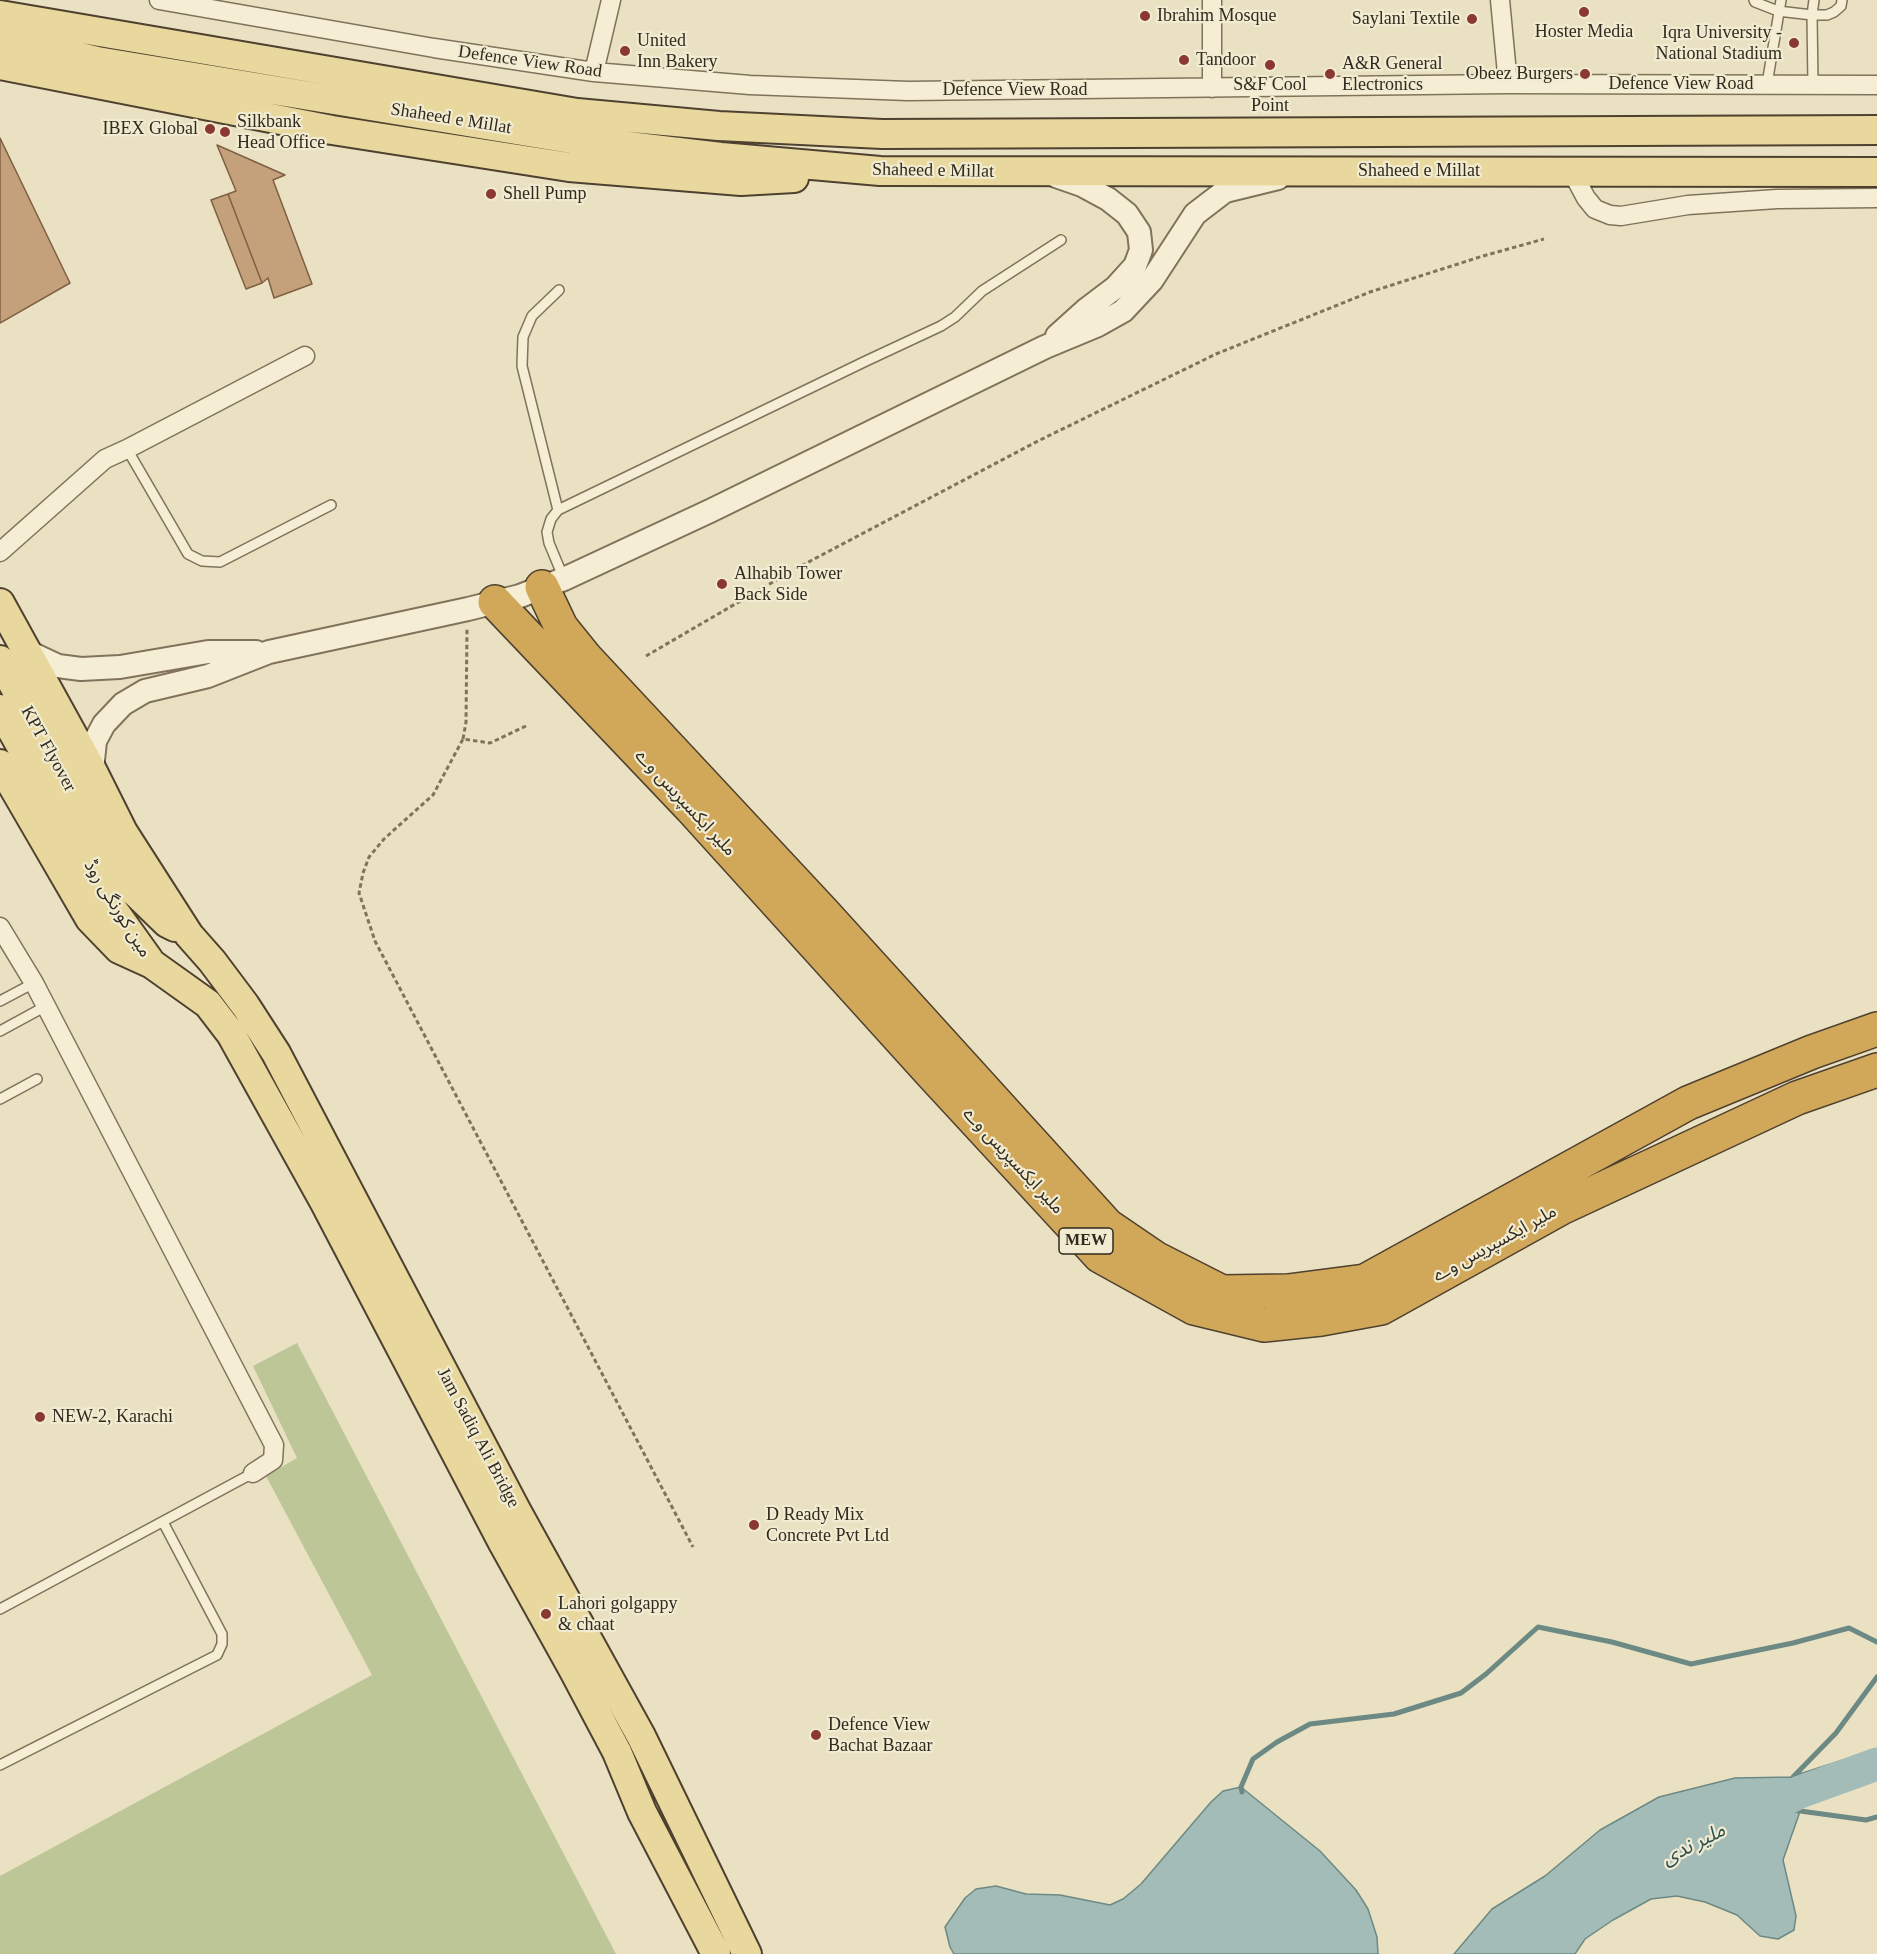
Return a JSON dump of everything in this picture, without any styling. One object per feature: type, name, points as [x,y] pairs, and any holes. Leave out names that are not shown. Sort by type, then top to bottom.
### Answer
[{"type":"highway","name":"ملیر ایکسپریس وے","points":[[553,583],[561,627],[586,658],[815,903],[1108,1226],[1155,1258],[1222,1292],[1288,1291],[1365,1281],[1688,1103],[1812,1052],[1877,1029]]},
{"type":"highway","name":"ملیر ایکسپریس وے","points":[[481,606],[691,808],[1100,1256],[1194,1308],[1264,1325],[1321,1319],[1381,1308],[1562,1208],[1797,1098],[1877,1070]]},
{"type":"main road","name":"Shaheed e Millat","points":[[0,15],[577,113],[719,126],[882,134],[1877,130]]},
{"type":"main road","name":"Shaheed e Millat","points":[[0,39],[97,62],[577,140],[721,157],[880,171],[1877,172]]},
{"type":"main road","points":[[0,66],[332,130],[569,167],[741,182],[880,171]]},
{"type":"main road","points":[[0,603],[13,656],[92,770],[123,832],[189,936]]},
{"type":"main road","name":"KPT Flyover","points":[[13,656],[90,845]]},
{"type":"main road","name":"KPT Flyover","points":[[0,709],[90,845]]},
{"type":"main road","points":[[0,764],[90,919],[118,949],[152,964]]},
{"type":"main road","name":"مین کورنگی روڈ","points":[[90,845],[167,923],[189,936]]},
{"type":"main road","name":"مین کورنگی روڈ","points":[[90,845],[114,911],[152,964]]},
{"type":"main road","name":"Jam Sadiq Ali Bridge","points":[[189,936],[212,961],[245,1005],[291,1081],[516,1510],[641,1736],[747,1954]]},
{"type":"main road","name":"Jam Sadiq Ali Bridge","points":[[152,964],[208,1004],[231,1034],[325,1203],[503,1543],[617,1752],[642,1812],[716,1954]]},
{"type":"street","name":"Defence View Road","points":[[159,0],[434,48],[594,72],[750,86],[908,91],[1508,84],[1877,85]]},
{"type":"street","points":[[594,72],[611,0]]},
{"type":"street","points":[[1212,0],[1212,88]]},
{"type":"street","points":[[1500,0],[1508,84]]},
{"type":"street","points":[[1571,170],[1586,198],[1595,209],[1610,215],[1621,216],[1688,205],[1777,198],[1877,198]]},
{"type":"street","points":[[92,770],[95,741],[104,723],[123,704],[145,691],[208,676],[269,652],[481,606],[553,583],[710,511],[1045,347],[1098,326],[1123,311],[1152,280],[1195,214],[1225,191],[1308,171]]},
{"type":"street","points":[[1041,172],[1082,185],[1108,199],[1126,214],[1139,232],[1141,250],[1135,266],[1116,287],[1087,309],[1045,347]]},
{"type":"street","points":[[0,552],[105,459],[305,356]]},
{"type":"street","points":[[13,656],[81,669],[120,667],[208,652],[269,652]]},
{"type":"street","points":[[0,927],[34,983],[274,1446],[273,1460],[253,1473]]},
{"type":"lane","points":[[1754,0],[1778,11],[1812,15],[1827,15],[1834,12],[1842,0]]},
{"type":"lane","points":[[1767,84],[1781,0]]},
{"type":"lane","points":[[1813,85],[1812,15],[1815,0]]},
{"type":"lane","points":[[553,583],[548,532],[551,519],[558,510],[866,360],[941,326],[955,317],[982,291],[1060,240]]},
{"type":"lane","points":[[558,510],[522,366],[524,338],[532,316],[559,290]]},
{"type":"lane","points":[[127,449],[188,554],[202,561],[220,562],[331,505]]},
{"type":"lane","points":[[0,1001],[34,983]]},
{"type":"lane","points":[[0,1031],[46,1006]]},
{"type":"lane","points":[[0,1099],[38,1079]]},
{"type":"lane","points":[[0,1609],[253,1473]]},
{"type":"lane","points":[[0,1766],[217,1655],[222,1644],[222,1634],[163,1522]]},
{"type":"path","points":[[646,656],[808,562],[1038,441],[1216,354],[1370,292],[1544,239]]},
{"type":"path","points":[[481,606],[463,739],[433,795],[384,838],[369,857],[363,873],[360,893],[366,919],[375,941],[693,1547]]},
{"type":"path","points":[[463,739],[490,743],[526,726]]},
{"type":"green space","points":[[297,1343],[616,1954],[0,1954],[0,1876],[372,1675],[266,1476],[297,1458],[253,1366]]},
{"type":"water","points":[[1793,1777],[1804,1800],[1783,1860],[1796,1916],[1794,1930],[1778,1939],[1760,1936],[1737,1915],[1705,1902],[1677,1896],[1651,1899],[1613,1920],[1585,1939],[1575,1954],[1454,1954],[1492,1909],[1545,1876],[1600,1830],[1659,1797],[1735,1778]]},
{"type":"water","points":[[1241,1787],[1320,1851],[1356,1890],[1368,1909],[1377,1937],[1378,1954],[954,1954],[950,1947],[945,1927],[965,1898],[976,1889],[996,1886],[1026,1894],[1060,1895],[1110,1905],[1123,1899],[1141,1884],[1211,1802],[1223,1791]]},
{"type":"building","points":[[0,138],[70,283],[0,323]]},
{"type":"building","points":[[217,145],[285,175],[273,180],[312,284],[274,298],[268,278],[262,283],[228,194],[236,191]]},
{"type":"building","points":[[228,194],[262,283],[246,289],[211,200]]},
{"type":"waterway","points":[[1242,1792],[1241,1787],[1253,1759],[1277,1742],[1310,1724],[1394,1714],[1461,1693],[1486,1674],[1538,1627],[1612,1642],[1691,1664],[1793,1643],[1849,1628],[1877,1642]]},
{"type":"waterway","points":[[1793,1777],[1836,1733],[1877,1677]]},
{"type":"waterway","points":[[1796,1777],[1877,1751]]},
{"type":"waterway","name":"ملیر ندی","points":[[1760,1812],[1800,1792],[1877,1764]]},
{"type":"waterway","points":[[1793,1810],[1866,1820],[1877,1817]]},
{"type":"place","name":"Hoster Media","points":[[1584,12]]},
{"type":"place","name":"Ibrahim Mosque","points":[[1145,16]]},
{"type":"place","name":"Saylani Textile","points":[[1472,19]]},
{"type":"place","name":"Iqra University - National Stadium","points":[[1794,43]]},
{"type":"place","name":"United Inn Bakery","points":[[625,51]]},
{"type":"place","name":"Tandoor","points":[[1184,60]]},
{"type":"place","name":"S&F Cool Point","points":[[1270,65]]},
{"type":"place","name":"A&R General Electronics","points":[[1330,74]]},
{"type":"place","name":"Obeez Burgers","points":[[1585,74]]},
{"type":"place","name":"IBEX Global","points":[[210,129]]},
{"type":"place","name":"Silkbank Head Office","points":[[225,132]]},
{"type":"place","name":"Shell Pump","points":[[491,194]]},
{"type":"place","name":"Alhabib Tower Back Side","points":[[722,584]]},
{"type":"place","name":"NEW-2, Karachi","points":[[40,1417]]},
{"type":"place","name":"D Ready Mix Concrete Pvt Ltd","points":[[754,1525]]},
{"type":"place","name":"Lahori golgappy & chaat","points":[[546,1614]]},
{"type":"place","name":"Defence View Bachat Bazaar","points":[[816,1735]]}]
